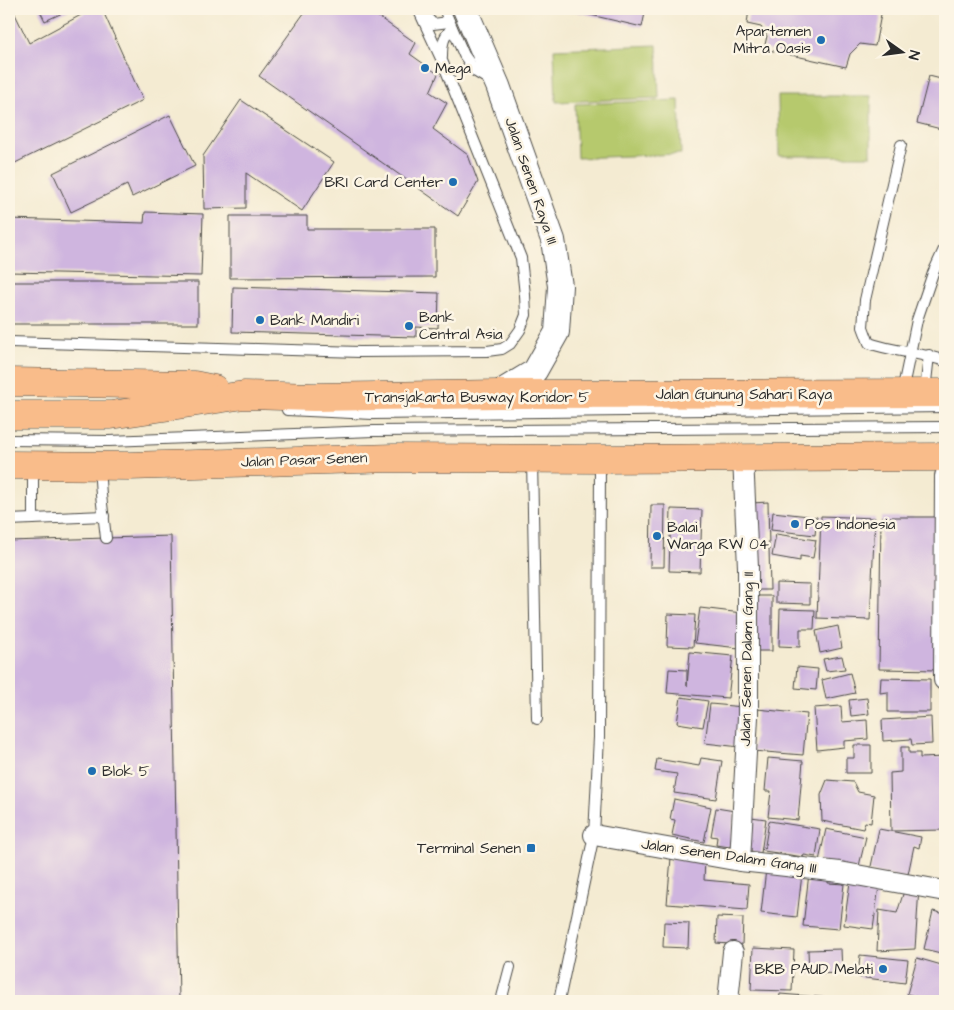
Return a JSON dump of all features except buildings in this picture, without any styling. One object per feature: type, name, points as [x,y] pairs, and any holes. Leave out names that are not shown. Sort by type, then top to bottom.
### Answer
[{"type":"main road","points":[[9,382],[194,385],[244,400]]},
{"type":"main road","name":"Jalan Gunung Sahari Raya","points":[[497,394],[929,396]]},
{"type":"main road","points":[[9,415],[111,415],[193,402],[314,397],[497,394]]},
{"type":"main road","points":[[600,459],[945,457]]},
{"type":"main road","name":"Jalan Pasar Senen","points":[[21,466],[392,458],[600,459]]},
{"type":"street","name":"Jalan Senen Raya III","points":[[456,19],[498,86],[553,240],[560,286],[557,332],[535,371],[497,394]]},
{"type":"street","name":"Jalan Senen Dalam Gang II","points":[[740,861],[748,717],[748,567],[743,457]]},
{"type":"street","points":[[944,680],[945,476]]},
{"type":"street","name":"Jalan Senen Dalam Gang III","points":[[594,834],[740,861],[840,872],[945,891]]},
{"type":"street","points":[[728,1001],[733,952]]},
{"type":"lane","points":[[419,9],[428,21],[433,24],[456,19]]},
{"type":"lane","points":[[9,342],[360,352],[487,351],[502,349],[510,344],[520,330],[526,315],[521,258],[443,63],[419,9]]},
{"type":"lane","points":[[444,9],[456,19]]},
{"type":"lane","points":[[443,63],[442,47],[444,36],[456,19]]},
{"type":"lane","points":[[901,145],[864,300],[863,327],[869,343],[887,350],[929,355],[945,360]]},
{"type":"lane","points":[[929,396],[908,368],[918,320],[930,282],[945,247]]},
{"type":"lane","points":[[929,355],[929,396]]},
{"type":"lane","name":"Transjakarta Busway Koridor 5","points":[[272,408],[373,414],[929,396]]},
{"type":"lane","points":[[146,399],[193,402]]},
{"type":"lane","points":[[9,440],[109,441],[374,430],[945,427]]},
{"type":"lane","points":[[532,459],[537,719]]},
{"type":"lane","points":[[559,1001],[594,834],[599,737],[600,459]]},
{"type":"lane","points":[[99,465],[106,538]]},
{"type":"lane","points":[[21,466],[33,519]]},
{"type":"lane","points":[[9,520],[104,516]]},
{"type":"lane","points":[[501,1001],[510,967]]},
{"type":"green space","points":[[657,45],[659,98],[556,102],[554,49]]},
{"type":"green space","points":[[778,96],[871,96],[871,156],[779,156]]},
{"type":"green space","points":[[679,100],[681,154],[577,158],[575,104]]},
{"type":"place","name":"Apartemen Mitra Oasis","points":[[821,40]]},
{"type":"place","name":"Mega","points":[[425,68]]},
{"type":"place","name":"BRI Card Center","points":[[453,182]]},
{"type":"place","name":"Bank Mandiri","points":[[260,320]]},
{"type":"place","name":"Bank Central Asia","points":[[409,326]]},
{"type":"place","name":"Pos Indonesia","points":[[795,524]]},
{"type":"place","name":"Balai Warga RW 04","points":[[657,536]]},
{"type":"place","name":"Blok 5","points":[[92,771]]},
{"type":"place","name":"Terminal Senen","points":[[531,848]]},
{"type":"place","name":"BKB PAUD Melati","points":[[883,969]]}]
